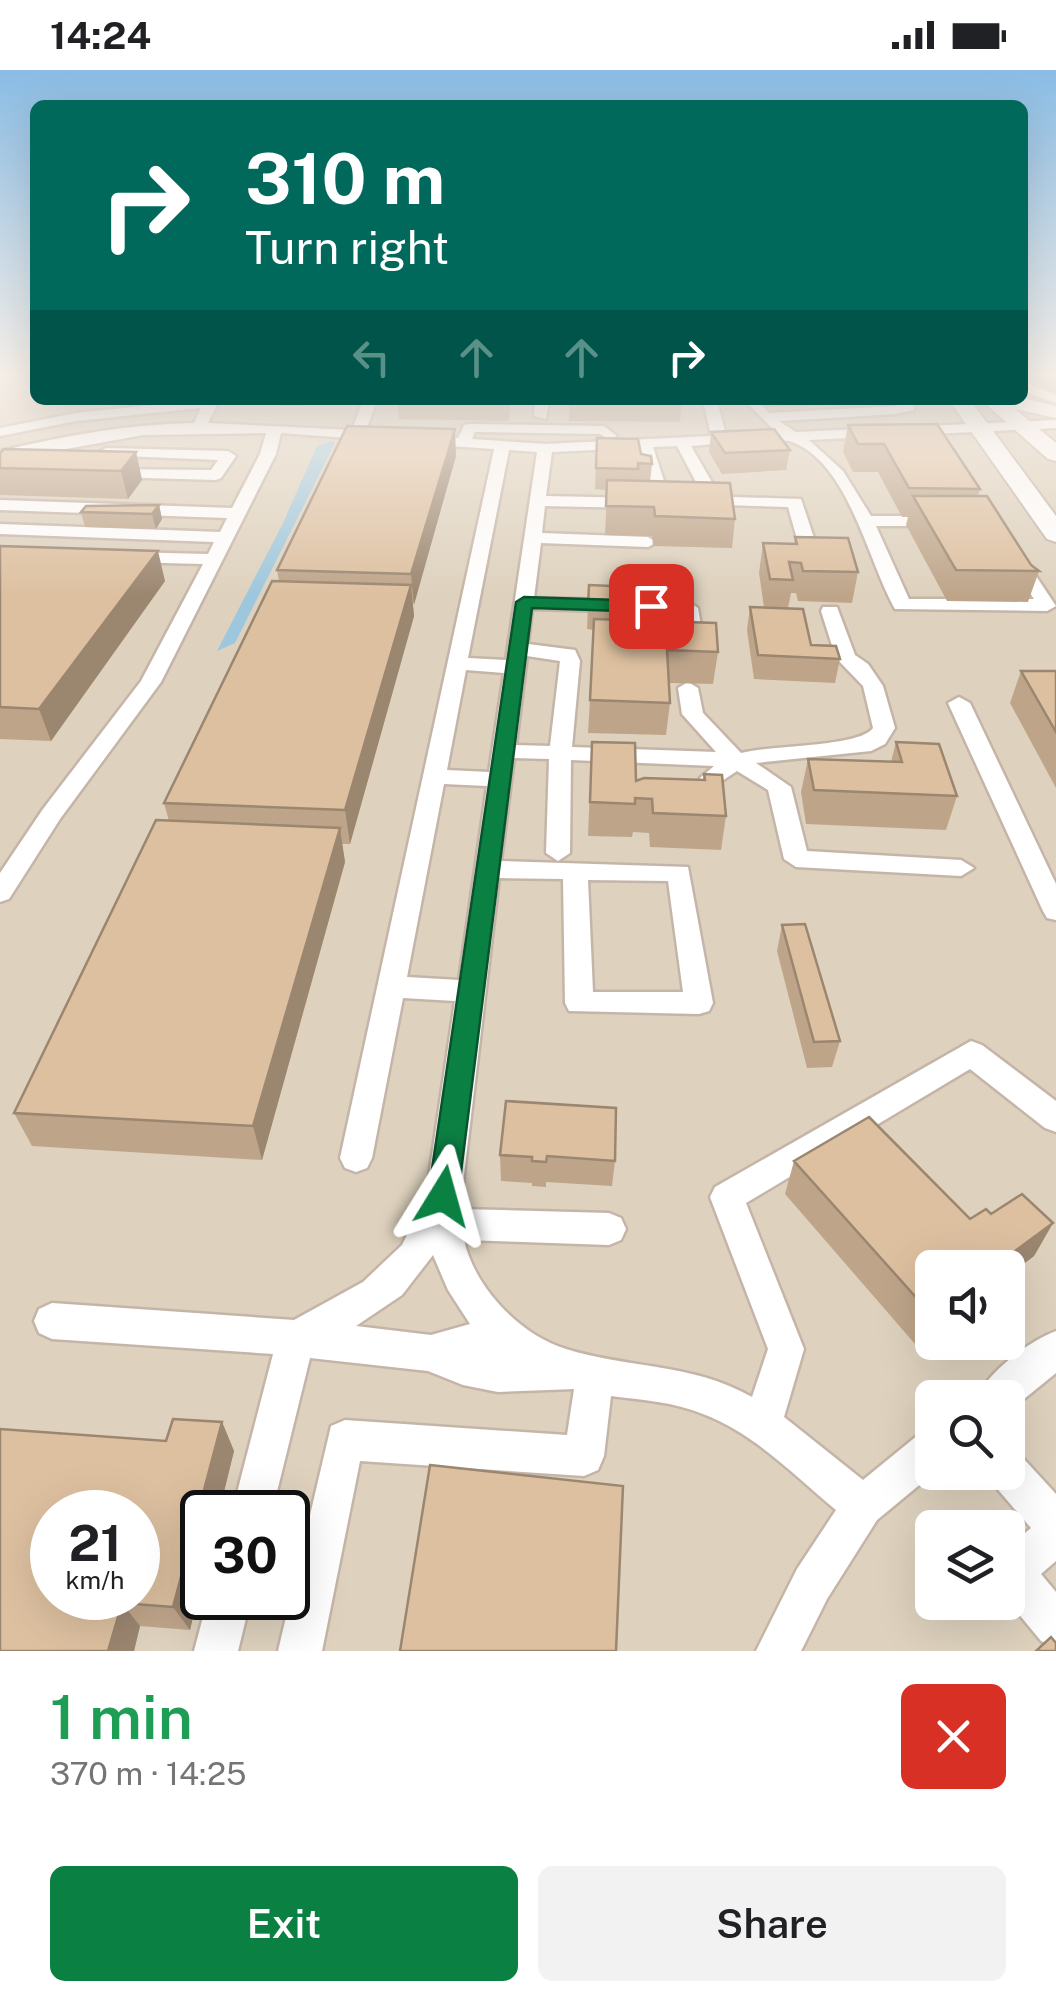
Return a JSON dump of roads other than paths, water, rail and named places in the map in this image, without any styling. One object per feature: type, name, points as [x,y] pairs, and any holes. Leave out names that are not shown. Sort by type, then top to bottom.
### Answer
[{"type":"highway","points":[[995,449],[1056,534]]},
{"type":"street","points":[[0,456],[32,449]]},
{"type":"street","points":[[0,893],[51,814],[151,682],[269,449]]},
{"type":"street","points":[[356,1158],[501,449]]},
{"type":"street","points":[[545,449],[442,1210],[447,1254],[466,1290],[503,1332],[535,1356],[581,1370],[709,1396],[762,1424],[863,1506]]},
{"type":"street","points":[[538,496],[660,494],[646,449]]},
{"type":"street","points":[[685,449],[705,484]]},
{"type":"street","points":[[809,449],[836,474],[902,605],[1047,606],[1009,549]]},
{"type":"street","points":[[58,460],[92,452],[228,456],[216,475],[101,471]]},
{"type":"street","points":[[538,496],[581,502],[795,502],[810,553]]},
{"type":"street","points":[[580,540],[581,502]]},
{"type":"street","points":[[0,504],[237,513]]},
{"type":"street","points":[[862,521],[953,521]]},
{"type":"street","points":[[0,529],[225,537]]},
{"type":"street","points":[[533,538],[648,542]]},
{"type":"street","points":[[97,556],[213,560]]},
{"type":"street","points":[[524,602],[690,608],[693,640]]},
{"type":"street","points":[[434,777],[560,753],[735,760],[772,750],[864,746],[877,739],[884,728],[873,686],[862,668],[846,658],[830,610]]},
{"type":"street","points":[[458,664],[568,654],[560,753],[567,862],[579,1003],[699,1003],[679,873],[567,862],[488,870]]},
{"type":"street","points":[[688,688],[692,714],[735,760],[780,788],[796,859],[961,868]]},
{"type":"street","points":[[959,703],[1056,910]]},
{"type":"street","points":[[708,804],[711,778],[735,760]]},
{"type":"street","points":[[391,987],[471,991]]},
{"type":"street","points":[[762,1424],[786,1348],[727,1197],[971,1053],[1056,1119]]},
{"type":"street","points":[[442,1210],[609,1228]]},
{"type":"street","points":[[258,1490],[296,1338],[359,1306],[392,1280],[414,1256],[442,1210]]},
{"type":"street","points":[[52,1321],[296,1338],[431,1353],[503,1332]]},
{"type":"street","points":[[1018,1380],[1056,1349]]},
{"type":"street","points":[[431,1353],[458,1368],[535,1376],[581,1370]]},
{"type":"street","points":[[300,1651],[345,1440],[584,1456],[581,1370]]},
{"type":"street","points":[[778,1651],[812,1584],[863,1506],[915,1463]]},
{"type":"street","points":[[1025,1490],[1056,1525]]},
{"type":"street","points":[[1056,1534],[1012,1572],[1056,1626]]},
{"type":"street","points":[[216,1651],[224,1620]]},
{"type":"water","points":[[316,449],[332,449],[235,643],[217,651],[283,523]]}]
